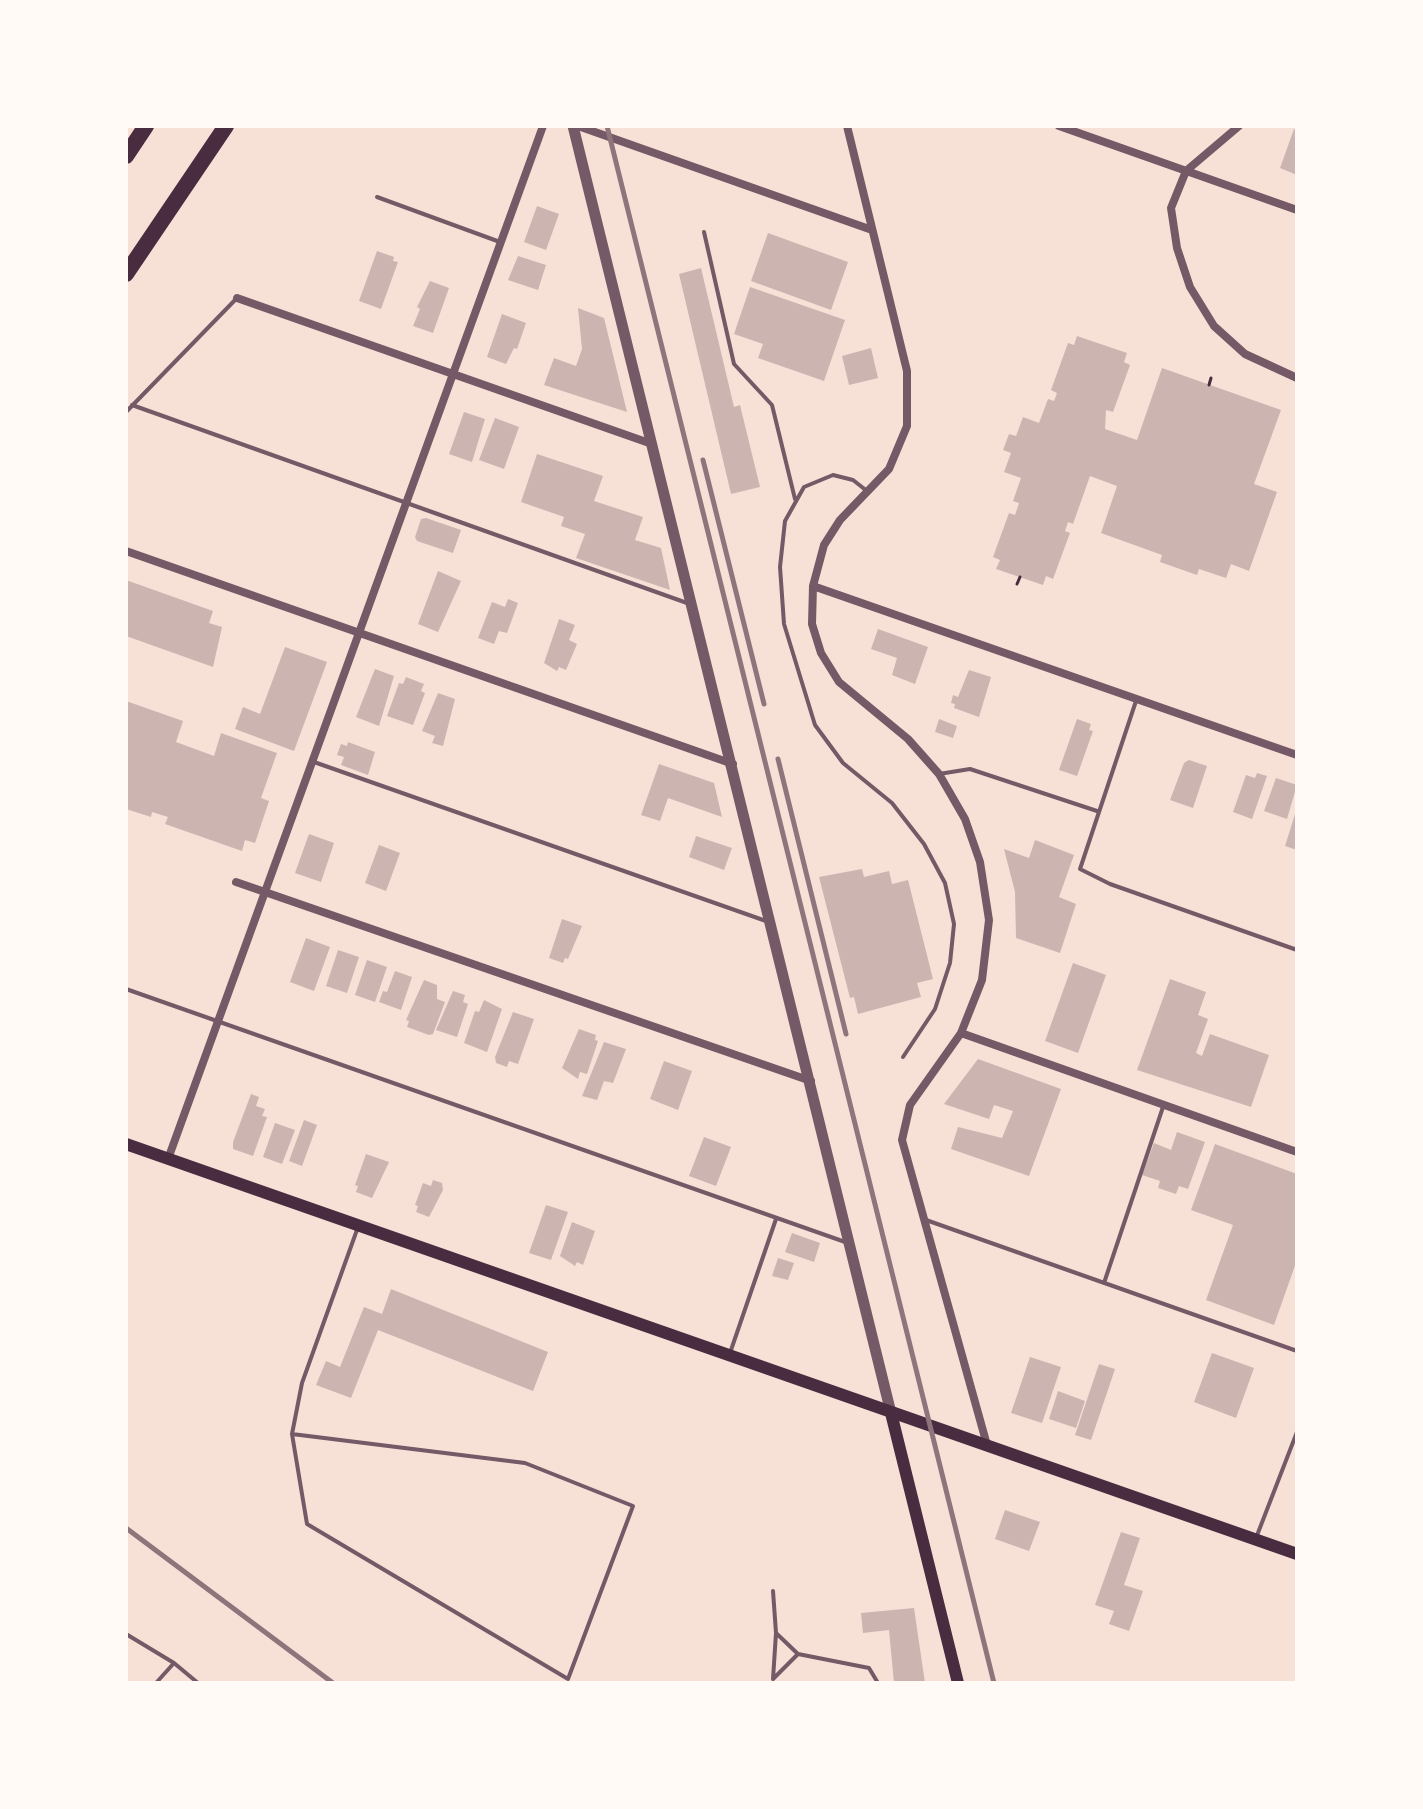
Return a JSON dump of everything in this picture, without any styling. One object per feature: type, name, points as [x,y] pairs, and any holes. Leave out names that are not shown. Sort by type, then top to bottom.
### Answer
[{"type":"highway","points":[[126,156],[146,126]]},
{"type":"highway","points":[[126,274],[226,126]]},
{"type":"main road","points":[[126,1144],[1297,1554]]},
{"type":"main road","points":[[891,1413],[958,1683]]},
{"type":"street","points":[[168,1159],[543,126]]},
{"type":"street","points":[[576,126],[872,230]]},
{"type":"street","points":[[576,126],[891,1413]]},
{"type":"street","points":[[847,126],[908,388],[903,440],[894,461],[831,533],[819,556],[813,586],[812,624],[821,653],[833,674],[846,689],[915,745],[939,774],[965,819],[976,851],[989,920],[982,980],[961,1033],[910,1105],[902,1129],[905,1156],[987,1445]]},
{"type":"street","points":[[1059,126],[1297,210]]},
{"type":"street","points":[[1239,126],[1186,171],[1173,198],[1171,215],[1190,287],[1205,314],[1234,345],[1271,369],[1297,378]]},
{"type":"street","points":[[237,298],[652,444]]},
{"type":"street","points":[[126,551],[733,764]]},
{"type":"street","points":[[813,586],[1297,755]]},
{"type":"street","points":[[236,882],[811,1081]]},
{"type":"street","points":[[961,1033],[1297,1152]]},
{"type":"lane","points":[[377,197],[500,242]]},
{"type":"lane","points":[[704,232],[734,364],[772,405],[796,501]]},
{"type":"lane","points":[[126,412],[237,298]]},
{"type":"lane","points":[[132,405],[693,605]]},
{"type":"lane","points":[[869,492],[853,480],[833,475],[804,487],[785,521],[780,567],[784,624],[815,725],[843,763],[892,803],[924,844],[945,883],[954,924],[950,963],[935,1009],[903,1057]]},
{"type":"lane","points":[[1137,698],[1080,863],[1085,874],[1297,950]]},
{"type":"lane","points":[[314,762],[772,923]]},
{"type":"lane","points":[[939,774],[970,769],[1097,811]]},
{"type":"lane","points":[[126,989],[850,1244]]},
{"type":"lane","points":[[1104,1283],[1164,1105]]},
{"type":"lane","points":[[729,1355],[776,1219]]},
{"type":"lane","points":[[922,1219],[1297,1351]]},
{"type":"lane","points":[[292,1434],[525,1463],[633,1506],[568,1679],[307,1524],[292,1434],[302,1383],[359,1225]]},
{"type":"lane","points":[[1256,1540],[1297,1432]]},
{"type":"lane","points":[[773,1591],[776,1633],[773,1681]]},
{"type":"lane","points":[[776,1633],[798,1654],[869,1668],[878,1683]]},
{"type":"lane","points":[[126,1634],[174,1663],[198,1683]]},
{"type":"lane","points":[[773,1681],[798,1654]]},
{"type":"lane","points":[[156,1683],[174,1663]]},
{"type":"path","points":[[1209,385],[1211,378]]},
{"type":"path","points":[[1017,584],[1020,577]]},
{"type":"building","points":[[1294,129],[1297,130],[1297,175],[1280,168]]},
{"type":"building","points":[[537,206],[559,214],[546,250],[524,242]]},
{"type":"building","points":[[768,233],[848,262],[831,310],[751,281]]},
{"type":"building","points":[[377,251],[394,257],[393,261],[398,262],[381,309],[359,301]]},
{"type":"building","points":[[518,256],[546,265],[538,290],[508,280]]},
{"type":"building","points":[[701,268],[734,407],[740,405],[760,487],[731,494],[679,274]]},
{"type":"building","points":[[430,281],[449,288],[433,333],[413,326],[420,309],[417,307]]},
{"type":"building","points":[[750,287],[845,320],[824,381],[758,358],[763,344],[734,334]]},
{"type":"building","points":[[578,308],[604,318],[627,412],[544,385],[554,358],[576,366],[582,349]]},
{"type":"building","points":[[502,314],[526,323],[517,349],[514,348],[506,364],[487,357]]},
{"type":"building","points":[[1077,336],[1127,353],[1124,362],[1130,365],[1113,412],[1106,410],[1105,429],[1137,440],[1162,368],[1281,410],[1254,484],[1277,492],[1249,571],[1231,564],[1226,578],[1199,569],[1197,575],[1160,562],[1162,555],[1101,533],[1117,486],[1090,476],[1073,524],[1068,522],[1065,531],[1070,533],[1053,579],[1046,576],[1043,585],[996,569],[1000,560],[993,557],[1009,513],[1015,515],[1019,503],[1013,501],[1021,478],[1004,472],[1011,453],[1003,450],[1009,434],[1016,436],[1023,417],[1039,423],[1048,399],[1054,401],[1057,393],[1051,390],[1068,343],[1074,345]]},
{"type":"building","points":[[871,348],[878,378],[849,385],[842,356]]},
{"type":"building","points":[[464,412],[485,419],[472,462],[449,454]]},
{"type":"building","points":[[495,418],[519,427],[504,469],[479,460]]},
{"type":"building","points":[[537,454],[603,476],[594,501],[643,517],[635,540],[661,548],[670,590],[576,558],[585,534],[561,526],[564,517],[521,502]]},
{"type":"building","points":[[421,519],[461,530],[453,553],[417,541],[415,537]]},
{"type":"building","points":[[438,571],[461,581],[438,632],[418,624]]},
{"type":"building","points":[[126,580],[213,611],[209,623],[222,627],[213,667],[126,636]]},
{"type":"building","points":[[508,599],[518,603],[507,633],[499,631],[494,644],[478,638],[492,602],[505,607]]},
{"type":"building","points":[[559,619],[575,625],[569,640],[577,644],[566,670],[559,667],[557,671],[544,663]]},
{"type":"building","points":[[878,629],[928,647],[915,684],[892,675],[897,658],[871,649]]},
{"type":"building","points":[[285,647],[327,662],[294,751],[235,729],[243,707],[260,714]]},
{"type":"building","points":[[375,669],[394,676],[379,726],[356,717]]},
{"type":"building","points":[[969,670],[991,677],[979,717],[954,708],[955,704],[951,703],[953,695],[958,697]]},
{"type":"building","points":[[406,677],[424,684],[421,691],[425,693],[413,725],[387,716],[399,683],[403,684]]},
{"type":"building","points":[[438,693],[455,699],[443,746],[432,743],[435,736],[422,731]]},
{"type":"building","points":[[126,701],[183,721],[176,742],[214,756],[221,733],[277,753],[261,798],[269,801],[255,843],[245,840],[242,851],[165,824],[168,817],[152,812],[151,817],[126,809]]},
{"type":"building","points":[[939,719],[957,726],[953,738],[935,732]]},
{"type":"building","points":[[1077,719],[1091,724],[1089,730],[1093,731],[1077,776],[1059,770]]},
{"type":"building","points":[[348,742],[375,752],[368,775],[341,765],[344,757],[337,755],[341,744],[347,746]]},
{"type":"building","points":[[1189,760],[1207,766],[1193,808],[1170,800],[1184,763]]},
{"type":"building","points":[[659,764],[714,783],[722,817],[668,798],[660,821],[641,815]]},
{"type":"building","points":[[1257,773],[1267,776],[1252,819],[1233,812],[1246,775],[1255,778]]},
{"type":"building","points":[[1276,778],[1297,785],[1287,819],[1264,811]]},
{"type":"building","points":[[1297,811],[1297,850],[1285,846]]},
{"type":"building","points":[[309,834],[334,843],[321,882],[295,873]]},
{"type":"building","points":[[696,836],[732,848],[724,870],[689,857]]},
{"type":"building","points":[[1035,840],[1074,855],[1059,897],[1076,904],[1060,953],[1016,938],[1015,892],[1004,849],[1029,858]]},
{"type":"building","points":[[379,845],[400,853],[386,891],[365,883]]},
{"type":"building","points":[[862,869],[864,877],[889,871],[892,884],[908,880],[933,979],[917,983],[921,997],[858,1014],[854,997],[850,998],[819,877]]},
{"type":"building","points":[[562,919],[582,926],[568,959],[565,958],[563,963],[549,958]]},
{"type":"building","points":[[306,938],[330,947],[314,991],[290,982]]},
{"type":"building","points":[[338,950],[359,957],[347,993],[326,986]]},
{"type":"building","points":[[367,960],[387,967],[375,1002],[355,995]]},
{"type":"building","points":[[1073,963],[1106,975],[1078,1053],[1045,1041]]},
{"type":"building","points":[[395,971],[412,977],[401,1010],[379,1002],[383,991],[387,992]]},
{"type":"building","points":[[1170,979],[1206,992],[1198,1015],[1208,1019],[1196,1053],[1202,1056],[1210,1034],[1269,1055],[1251,1107],[1137,1070]]},
{"type":"building","points":[[424,980],[437,985],[437,999],[445,1002],[433,1034],[429,1035],[407,1027],[409,1021],[406,1020]]},
{"type":"building","points":[[453,991],[465,995],[463,1002],[468,1004],[457,1037],[436,1030]]},
{"type":"building","points":[[484,1000],[502,1009],[487,1052],[464,1043],[475,1011],[479,1012]]},
{"type":"building","points":[[513,1012],[534,1019],[518,1064],[509,1061],[507,1067],[496,1063],[495,1057]]},
{"type":"building","points":[[579,1029],[596,1035],[595,1040],[598,1041],[587,1074],[580,1072],[578,1079],[562,1068]]},
{"type":"building","points":[[604,1042],[626,1049],[613,1083],[604,1081],[597,1100],[582,1096]]},
{"type":"building","points":[[978,1059],[1061,1089],[1029,1176],[951,1149],[958,1127],[1002,1138],[1013,1111],[994,1105],[989,1119],[944,1104]]},
{"type":"building","points":[[664,1061],[692,1071],[678,1110],[650,1099]]},
{"type":"building","points":[[251,1094],[259,1097],[256,1106],[265,1109],[262,1116],[267,1117],[253,1156],[233,1149]]},
{"type":"building","points":[[304,1120],[317,1125],[302,1166],[289,1161]]},
{"type":"building","points":[[275,1123],[295,1130],[282,1164],[263,1157]]},
{"type":"building","points":[[1177,1132],[1205,1142],[1188,1189],[1179,1186],[1176,1194],[1158,1188],[1160,1181],[1142,1175],[1154,1143],[1171,1150]]},
{"type":"building","points":[[704,1137],[731,1147],[716,1186],[689,1176]]},
{"type":"building","points":[[1215,1144],[1297,1174],[1297,1260],[1274,1325],[1206,1300],[1233,1225],[1191,1210]]},
{"type":"building","points":[[366,1154],[389,1162],[372,1198],[356,1192],[358,1186],[355,1185]]},
{"type":"building","points":[[433,1180],[442,1183],[443,1190],[429,1217],[416,1212],[418,1206],[415,1205],[423,1183],[431,1186]]},
{"type":"building","points":[[546,1205],[568,1212],[551,1260],[529,1253]]},
{"type":"building","points":[[572,1222],[595,1231],[583,1265],[577,1262],[575,1266],[560,1256]]},
{"type":"building","points":[[792,1233],[820,1243],[814,1262],[785,1252]]},
{"type":"building","points":[[778,1258],[794,1263],[788,1280],[772,1276]]},
{"type":"building","points":[[391,1289],[548,1352],[533,1391],[378,1330],[351,1398],[316,1385],[326,1361],[340,1367],[364,1307],[382,1314]]},
{"type":"building","points":[[1212,1353],[1254,1368],[1236,1418],[1194,1402]]},
{"type":"building","points":[[1030,1357],[1061,1367],[1042,1423],[1011,1413]]},
{"type":"building","points":[[1099,1364],[1115,1369],[1091,1440],[1075,1435]]},
{"type":"building","points":[[1058,1391],[1085,1401],[1076,1428],[1049,1419]]},
{"type":"building","points":[[1005,1510],[1040,1522],[1029,1551],[995,1539]]},
{"type":"building","points":[[1121,1532],[1140,1538],[1124,1585],[1143,1591],[1129,1631],[1109,1624],[1114,1611],[1095,1605]]},
{"type":"building","points":[[914,1608],[925,1683],[894,1683],[889,1630],[863,1633],[861,1613]]},
{"type":"railway","points":[[607,126],[994,1683]]},
{"type":"railway","points":[[703,460],[764,704]]},
{"type":"railway","points":[[778,759],[846,1034]]},
{"type":"railway","points":[[126,1528],[333,1683]]}]
